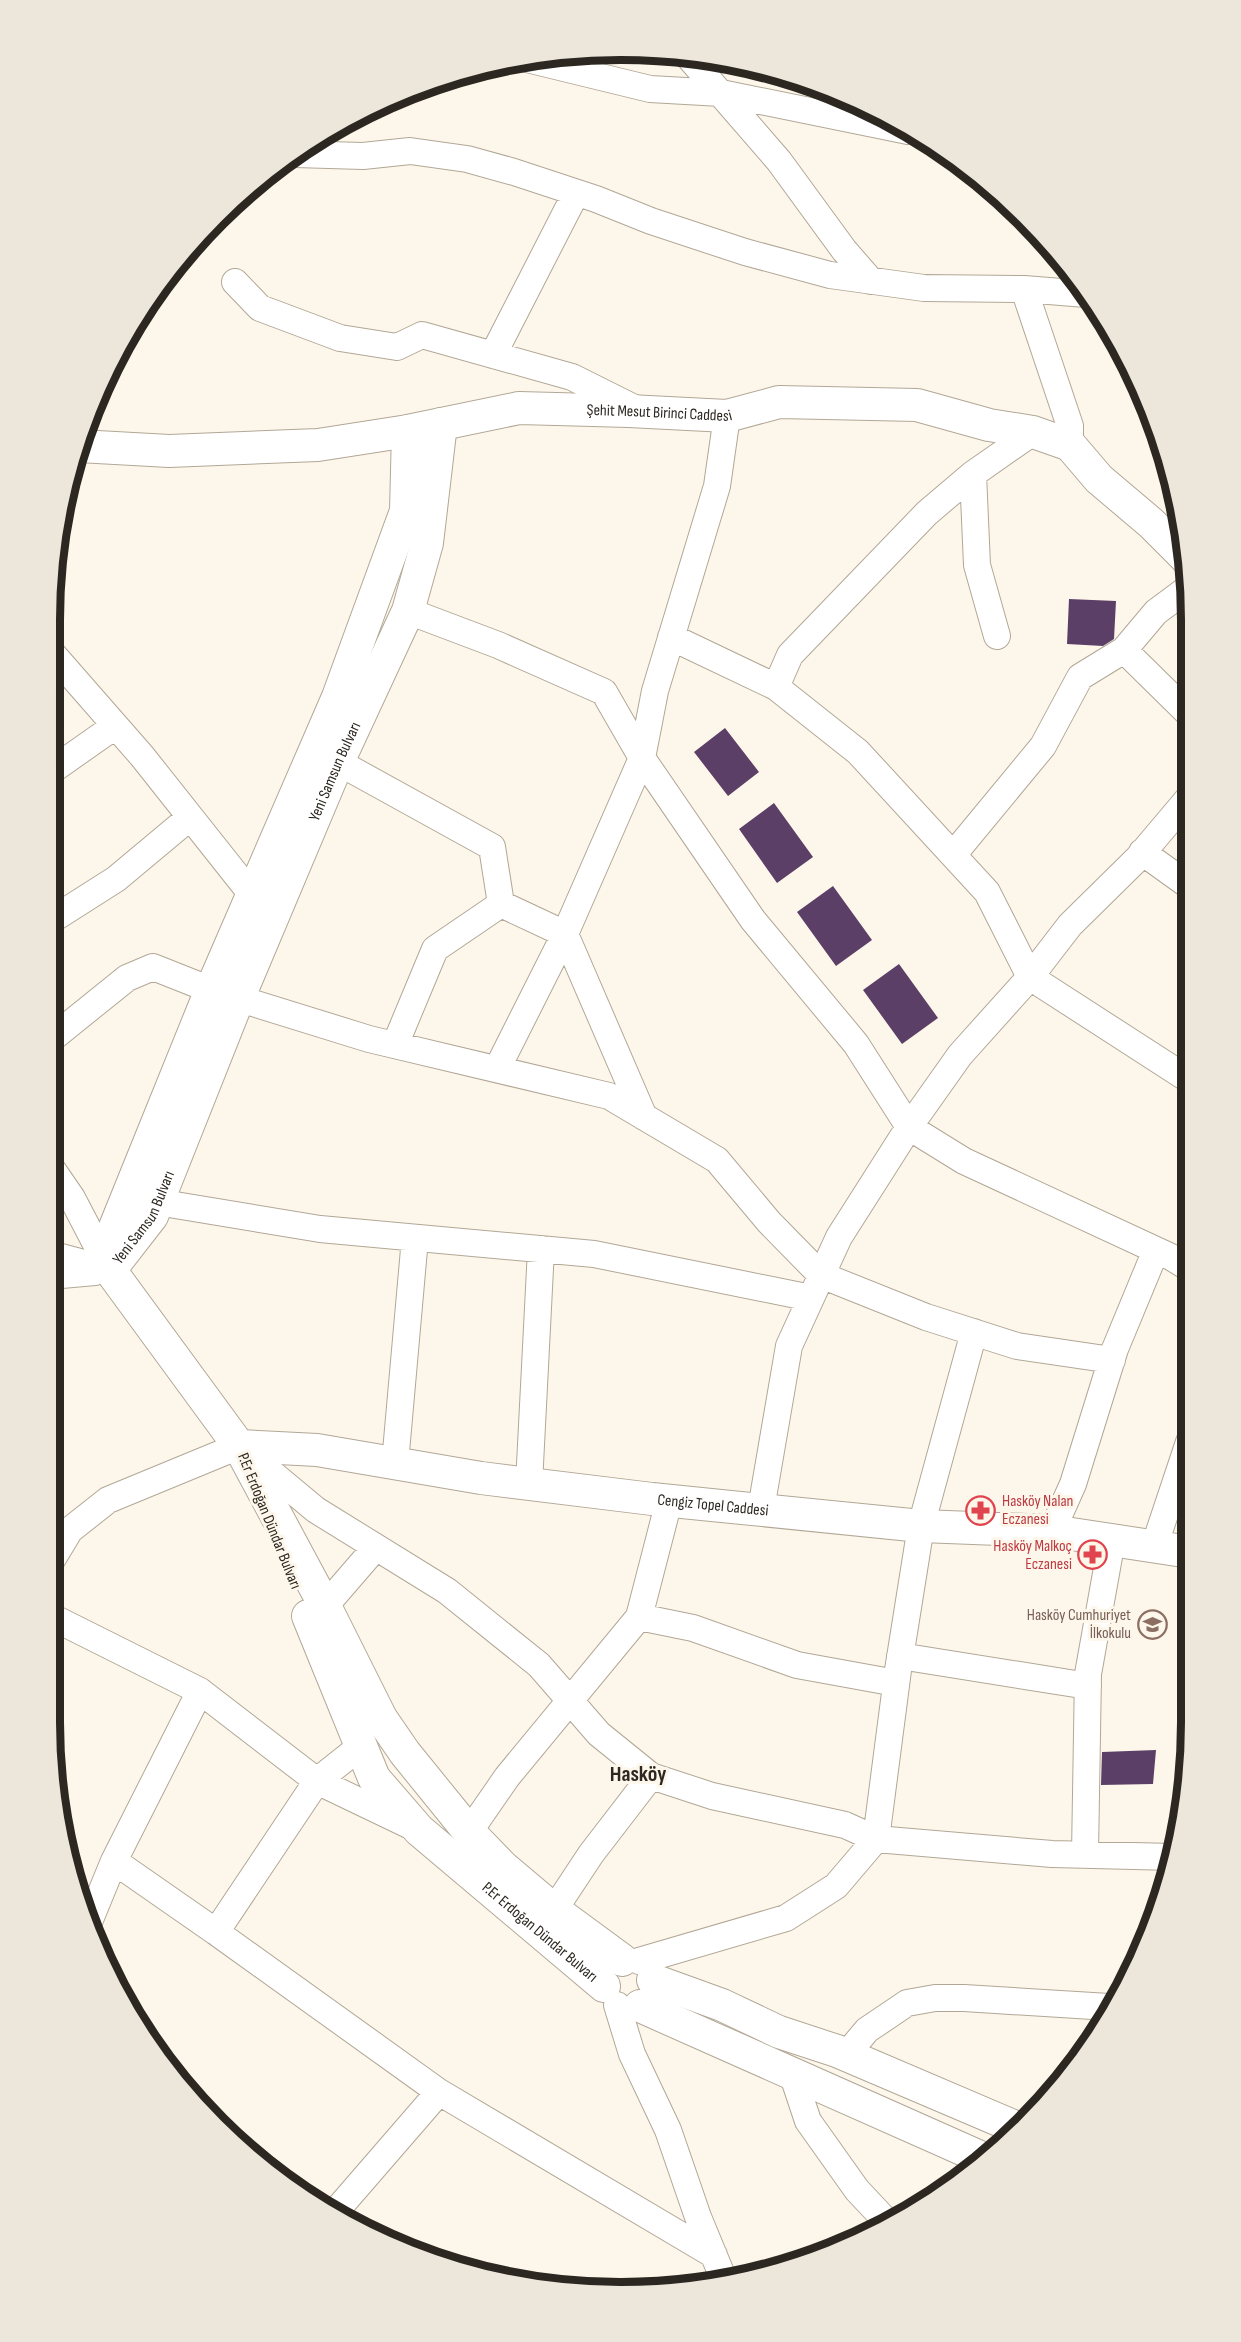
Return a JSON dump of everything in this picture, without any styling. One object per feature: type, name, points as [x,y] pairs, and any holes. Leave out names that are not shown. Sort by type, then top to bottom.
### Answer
[{"type":"main road","name":"Şehit Mesut Birinci Caddesi","points":[[88,446],[169,451],[318,445],[408,431],[519,408],[727,416],[779,402],[917,405],[989,424],[1033,432],[1070,445]]},
{"type":"main road","name":"Yeni Samsun Bulvarı","points":[[110,1270],[109,1242],[408,611],[427,543],[441,424]]},
{"type":"main road","name":"Yeni Samsun Bulvarı","points":[[110,1270],[152,1216],[225,993],[253,896],[338,697],[406,511],[408,431]]},
{"type":"main road","points":[[1070,445],[1099,479],[1151,523],[1176,548]]},
{"type":"main road","points":[[110,1270],[239,1446]]},
{"type":"main road","name":"Cengiz Topel Caddesi","points":[[239,1446],[317,1450],[529,1484],[669,1501],[921,1526],[1052,1531],[1181,1551]]},
{"type":"main road","name":"P.Er Erdoğan Dündar Bulvarı","points":[[239,1446],[325,1606],[381,1718],[405,1753],[469,1832],[503,1867],[554,1910],[630,1986],[722,2005],[779,2032],[846,2055],[1010,2125]]},
{"type":"main road","name":"P.Er Erdoğan Dündar Bulvarı","points":[[239,1446],[374,1778],[419,1830],[630,1986],[792,2073],[975,2155]]},
{"type":"street","points":[[551,65],[650,88],[721,93],[884,126]]},
{"type":"street","points":[[696,65],[779,161],[844,250],[872,281]]},
{"type":"street","points":[[308,154],[363,156],[411,151],[467,159],[514,172],[745,252],[830,275],[924,288],[1024,289],[1075,293]]},
{"type":"street","points":[[493,355],[576,193]]},
{"type":"street","points":[[235,282],[260,309],[340,338],[397,347],[422,335],[572,377],[641,411]]},
{"type":"street","points":[[1024,289],[1070,426],[1070,445]]},
{"type":"street","points":[[497,1069],[565,934],[642,758],[655,691],[717,486],[727,416]]},
{"type":"street","points":[[776,687],[790,655],[927,513],[973,474],[1033,432]]},
{"type":"street","points":[[973,474],[977,565],[997,636]]},
{"type":"street","points":[[953,855],[1043,746],[1080,677],[1124,650],[1156,612],[1180,594]]},
{"type":"street","points":[[408,611],[498,645],[604,692],[642,758],[753,920],[856,1044],[909,1127],[964,1161],[1181,1264]]},
{"type":"street","points":[[671,637],[776,687],[858,752],[987,892],[1030,976],[1181,1065]]},
{"type":"street","points":[[1124,650],[1181,706]]},
{"type":"street","points":[[60,662],[142,756],[253,896]]},
{"type":"street","points":[[60,765],[115,726]]},
{"type":"street","points":[[338,762],[492,847],[501,904]]},
{"type":"street","points":[[761,1509],[789,1346],[839,1237],[909,1127],[960,1055],[1030,976],[1070,924],[1143,852],[1181,807]]},
{"type":"street","points":[[60,915],[116,879],[189,818]]},
{"type":"street","points":[[1143,852],[1181,880]]},
{"type":"street","points":[[501,904],[565,934],[644,1117]]},
{"type":"street","points":[[395,1045],[435,949],[501,904]]},
{"type":"street","points":[[60,1032],[127,978],[153,967],[225,993],[369,1039],[609,1096],[717,1160],[770,1222],[816,1287]]},
{"type":"street","points":[[60,1180],[72,1197],[110,1270]]},
{"type":"street","points":[[157,1202],[320,1229],[594,1254],[816,1287],[926,1317],[1017,1346],[1112,1360]]},
{"type":"street","points":[[395,1464],[415,1238]]},
{"type":"street","points":[[529,1484],[541,1249]]},
{"type":"street","points":[[1052,1531],[1073,1484],[1112,1360],[1156,1250]]},
{"type":"street","points":[[60,1257],[110,1270]]},
{"type":"street","points":[[60,1275],[110,1270]]},
{"type":"street","points":[[721,2272],[698,2217],[668,2130],[632,2054],[630,1986],[679,1949],[786,1918],[836,1886],[876,1839],[896,1683],[921,1526],[974,1332]]},
{"type":"street","points":[[60,1546],[70,1530],[108,1500],[239,1446],[316,1510],[447,1591],[539,1665],[599,1734],[651,1776],[712,1796],[845,1825],[876,1839],[1052,1854],[1164,1857]]},
{"type":"street","points":[[1154,1547],[1181,1466]]},
{"type":"street","points":[[469,1832],[507,1777],[639,1617],[669,1501]]},
{"type":"street","points":[[1085,1854],[1088,1674],[1112,1540]]},
{"type":"street","points":[[325,1606],[376,1547]]},
{"type":"street","points":[[639,1617],[693,1628],[797,1665],[896,1683]]},
{"type":"street","points":[[60,1621],[200,1691],[317,1781],[419,1830]]},
{"type":"street","points":[[900,1656],[1088,1686]]},
{"type":"street","points":[[93,1911],[114,1861],[200,1691]]},
{"type":"street","points":[[216,1932],[317,1781],[361,1746]]},
{"type":"street","points":[[554,1910],[591,1854],[651,1776]]},
{"type":"street","points":[[114,1861],[439,2092],[714,2255]]},
{"type":"street","points":[[846,2055],[867,2031],[907,2003],[935,1998],[964,1998],[1103,2007]]},
{"type":"street","points":[[792,2073],[808,2121],[857,2190],[882,2217]]},
{"type":"street","points":[[340,2207],[439,2092]]},
{"type":"building","points":[[1069,599],[1116,601],[1114,639],[1103,646],[1067,644]]},
{"type":"building","points":[[725,728],[759,772],[728,796],[694,752]]},
{"type":"building","points":[[774,803],[813,857],[777,883],[739,829]]},
{"type":"building","points":[[833,886],[872,940],[836,966],[797,912]]},
{"type":"building","points":[[899,964],[938,1018],[902,1044],[863,990]]},
{"type":"building","points":[[1156,1750],[1153,1784],[1101,1785],[1102,1752]]},
{"type":"place","name":"Hasköy Nalan Eczanesi","points":[[981,1510]]},
{"type":"place","name":"Hasköy Malkoç Eczanesi","points":[[1093,1555]]},
{"type":"place","name":"Hasköy Cumhuriyet İlkokulu","points":[[1152,1624]]},
{"type":"district","name":"Hasköy","points":[[638,1774]]}]
